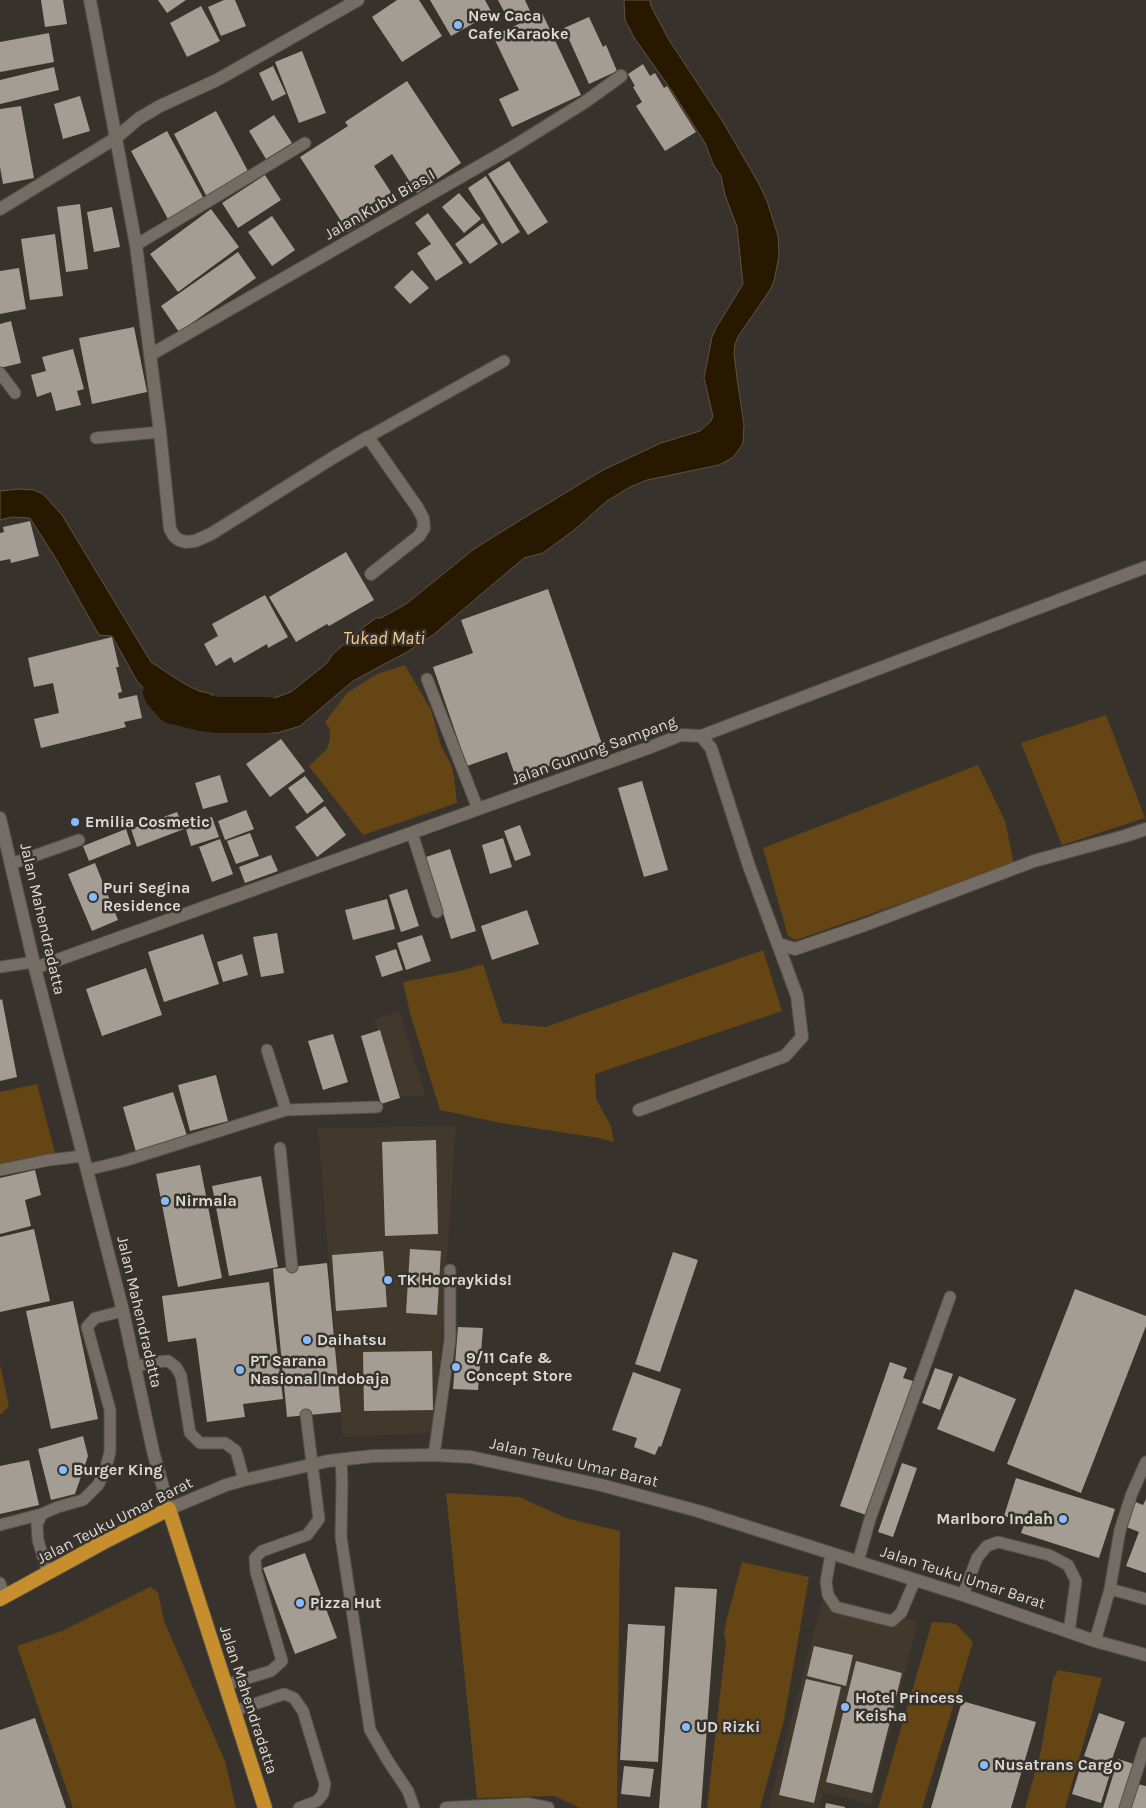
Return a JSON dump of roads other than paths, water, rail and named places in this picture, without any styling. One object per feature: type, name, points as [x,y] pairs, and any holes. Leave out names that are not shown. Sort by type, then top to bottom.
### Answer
[{"type":"highway","name":"Jalan Teuku Umar Barat","points":[[2,1598],[168,1509]]},
{"type":"highway","name":"Jalan Mahendradatta","points":[[168,1509],[265,1808]]},
{"type":"street","points":[[90,0],[136,245],[160,432],[168,522],[174,536],[186,542],[195,541],[211,534],[368,437],[418,507],[423,518],[424,528],[419,536],[371,574]]},
{"type":"street","points":[[0,209],[116,138],[138,119],[160,106],[216,80],[358,0]]},
{"type":"street","name":"Jalan Kubu Bias I","points":[[150,355],[511,148],[585,102],[621,76]]},
{"type":"street","points":[[701,736],[1146,567]]},
{"type":"street","name":"Jalan Gunung Sampang","points":[[34,965],[412,833],[681,735],[701,736],[712,748],[749,866],[797,996],[802,1037],[785,1056],[639,1110]]},
{"type":"street","name":"Jalan Mahendradatta","points":[[0,818],[34,965],[123,1311],[153,1451],[168,1509]]},
{"type":"street","points":[[779,944],[795,949],[865,925],[1034,861],[1146,829]]},
{"type":"street","name":"Jalan Teuku Umar Barat","points":[[168,1509],[226,1485],[311,1464],[373,1456],[434,1455],[470,1457],[601,1485],[698,1511],[963,1595],[1096,1641],[1146,1655]]},
{"type":"street","points":[[446,1808],[527,1806],[548,1808]]},
{"type":"lane","points":[[136,245],[305,143]]},
{"type":"lane","points":[[368,437],[504,362]]},
{"type":"lane","points":[[0,373],[15,393]]},
{"type":"lane","points":[[96,438],[160,432]]},
{"type":"lane","points":[[427,679],[478,809]]},
{"type":"lane","points":[[412,833],[437,912]]},
{"type":"lane","points":[[11,864],[79,840]]},
{"type":"lane","points":[[0,967],[34,965]]},
{"type":"lane","points":[[267,1050],[286,1110]]},
{"type":"lane","points":[[87,1170],[133,1158],[286,1110],[377,1106]]},
{"type":"lane","points":[[280,1148],[292,1267]]},
{"type":"lane","points":[[0,1170],[49,1160],[83,1156]]},
{"type":"lane","points":[[434,1455],[450,1340],[450,1270]]},
{"type":"lane","points":[[858,1562],[870,1519],[950,1297]]},
{"type":"lane","points":[[0,1525],[42,1514],[83,1500],[98,1485],[105,1471],[110,1452],[110,1410],[87,1327],[95,1318],[123,1311]]},
{"type":"lane","points":[[134,1366],[168,1361],[176,1367],[182,1376],[190,1434],[200,1443],[225,1443],[236,1451],[244,1480]]},
{"type":"lane","points":[[226,1685],[271,1671],[282,1661],[256,1572],[255,1558],[262,1551],[307,1534],[319,1519],[306,1416]]},
{"type":"lane","points":[[341,1459],[341,1538],[370,1730],[408,1791],[414,1808]]},
{"type":"lane","points":[[1096,1641],[1110,1589],[1120,1530],[1132,1493],[1146,1462]]},
{"type":"lane","points":[[42,1514],[37,1524],[38,1540],[48,1574]]},
{"type":"lane","points":[[963,1595],[977,1558],[987,1546],[998,1542],[1049,1555],[1068,1565],[1076,1581],[1069,1632]]},
{"type":"lane","points":[[831,1554],[826,1582],[828,1595],[836,1607],[892,1621],[901,1614],[915,1580]]},
{"type":"lane","points":[[0,1583],[2,1598]]},
{"type":"lane","points":[[1110,1589],[1146,1599]]},
{"type":"lane","points":[[234,1711],[284,1694],[294,1698],[303,1710],[325,1784],[324,1794],[317,1801],[299,1808]]},
{"type":"lane","points":[[1125,1808],[1146,1743]]},
{"type":"water","name":"Tukad Mati","points":[[624,0],[650,0],[651,6],[669,40],[723,122],[759,184],[767,201],[778,236],[779,256],[774,281],[735,344],[734,353],[744,425],[743,443],[732,458],[719,465],[647,480],[630,487],[607,501],[573,531],[543,553],[524,558],[433,635],[407,652],[353,681],[300,726],[277,733],[212,731],[225,698],[255,705],[291,692],[327,663],[333,654],[361,629],[376,618],[381,618],[406,604],[474,549],[603,470],[661,443],[700,431],[711,421],[713,416],[704,378],[712,337],[743,284],[737,227],[725,195],[721,176],[713,164],[705,143],[672,91],[635,39],[625,20]]},
{"type":"water","points":[[34,490],[43,494],[62,515],[151,662],[183,683],[199,691],[212,694],[195,729],[168,716],[137,681],[112,636],[99,635],[56,559],[30,518],[12,517],[0,520],[0,491]]},
{"type":"waterway","points":[[161,692],[173,706],[202,713],[267,715]]},
{"type":"place","name":"New Caca Cafe Karaoke","points":[[458,25]]},
{"type":"place","name":"Emilia Cosmetic","points":[[75,822]]},
{"type":"place","name":"Puri Segina Residence","points":[[93,897]]},
{"type":"place","name":"Nirmala","points":[[165,1201]]},
{"type":"place","name":"TK Hooraykids!","points":[[388,1280]]},
{"type":"place","name":"Daihatsu","points":[[307,1340]]},
{"type":"place","name":"9/11 Cafe & Concept Store","points":[[456,1367]]},
{"type":"place","name":"PT Sarana Nasional Indobaja","points":[[240,1370]]},
{"type":"place","name":"Burger King","points":[[63,1470]]},
{"type":"place","name":"Marlboro Indah","points":[[1063,1519]]},
{"type":"place","name":"Pizza Hut","points":[[300,1603]]},
{"type":"place","name":"Hotel Princess Keisha","points":[[845,1707]]},
{"type":"place","name":"UD Rizki","points":[[686,1727]]},
{"type":"place","name":"Nusatrans Cargo","points":[[984,1765]]}]
